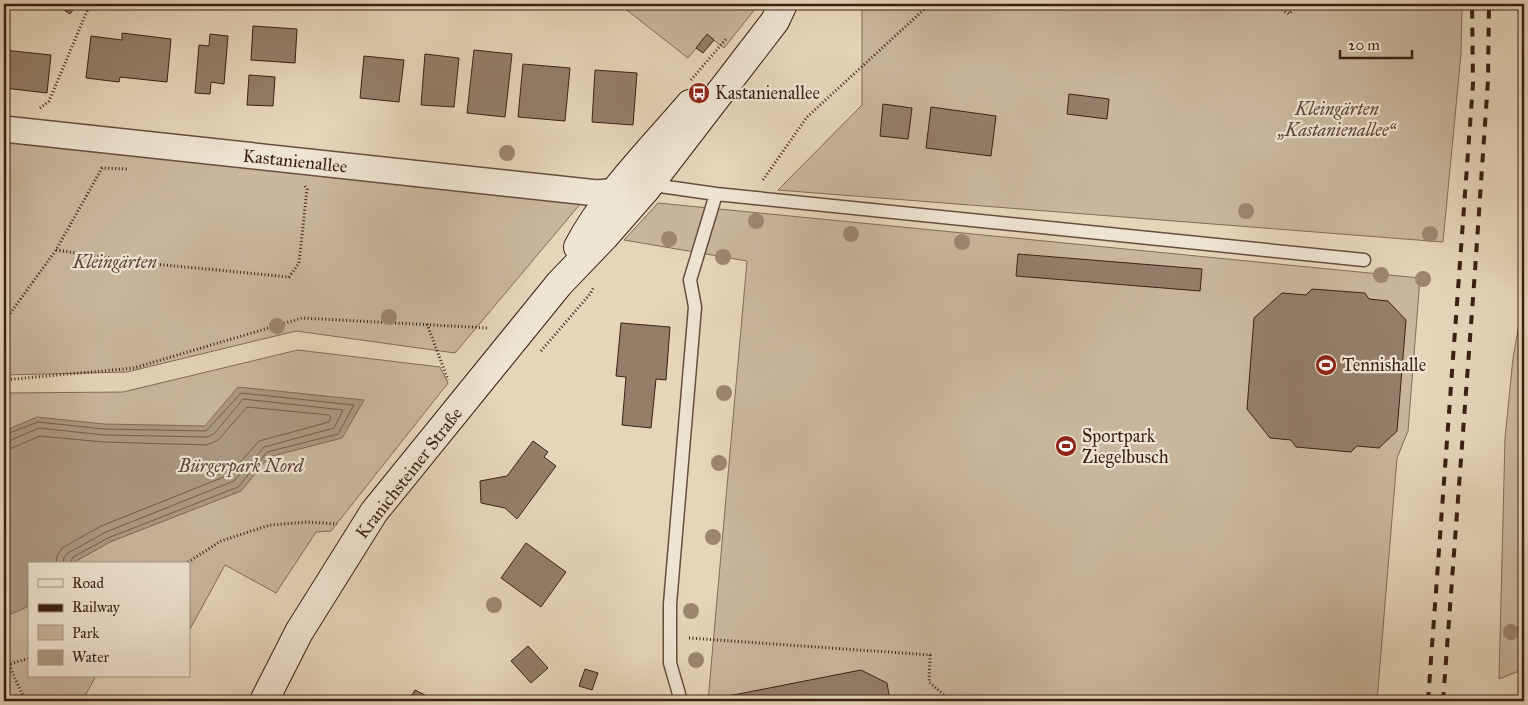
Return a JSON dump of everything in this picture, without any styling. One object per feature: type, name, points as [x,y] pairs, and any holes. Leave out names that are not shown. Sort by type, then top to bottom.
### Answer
[{"type":"main road","name":"Kranichsteiner Straße","points":[[264,701],[299,632],[374,512],[559,284],[646,189],[774,21],[783,4]]},
{"type":"main road","name":"Kranichsteiner Straße","points":[[559,284],[588,228],[616,191],[764,18],[783,4]]},
{"type":"street","name":"Kastanienallee","points":[[9,129],[597,193],[646,189]]},
{"type":"lane","points":[[646,189],[660,186],[716,194],[1364,260]]},
{"type":"lane","points":[[681,701],[670,663],[670,604],[695,307],[690,280],[716,194]]},
{"type":"path","points":[[9,129],[49,101],[90,4]]},
{"type":"path","points":[[752,197],[807,117],[930,4]]},
{"type":"path","points":[[1273,4],[1289,14],[1296,4]]},
{"type":"path","points":[[56,250],[144,264],[289,277],[299,263],[307,189],[302,182],[305,162]]},
{"type":"path","points":[[4,322],[56,250],[102,168],[130,170]]},
{"type":"path","points":[[539,353],[590,294]]},
{"type":"path","points":[[4,380],[134,368],[302,318],[489,328]]},
{"type":"path","points":[[427,324],[448,381]]},
{"type":"path","points":[[188,562],[221,541],[270,525],[307,522],[343,524]]},
{"type":"path","points":[[670,636],[930,655],[929,682],[951,701]]},
{"type":"path","points":[[4,666],[28,658]]},
{"type":"path","points":[[9,665],[23,696],[30,701]]},
{"type":"green space","points":[[619,4],[759,4],[724,48],[707,35],[688,58]]},
{"type":"green space","name":"Kleingärten „Kastanienallee“","points":[[862,4],[1462,4],[1461,54],[1443,242],[778,190],[862,105]]},
{"type":"green space","name":"Kleingärten","points":[[4,138],[581,203],[455,353],[296,331],[127,372],[4,375]]},
{"type":"green space","name":"Sportpark Ziegelbusch","points":[[658,203],[1420,278],[1408,431],[1397,458],[1377,701],[708,701],[747,261],[624,240]]},
{"type":"green space","points":[[1524,296],[1524,669],[1499,679],[1505,438],[1513,358]]},
{"type":"green space","name":"Bürgerpark Nord","points":[[298,350],[440,367],[448,383],[331,531],[316,532],[276,593],[225,565],[190,629],[190,562],[28,562],[28,678],[95,678],[82,701],[4,701],[4,393],[123,392]]},
{"type":"water","points":[[238,387],[364,400],[342,438],[269,457],[241,491],[110,542],[75,562],[28,562],[27,607],[4,617],[4,431],[37,417],[104,424],[205,426]]},
{"type":"building","points":[[55,4],[77,4],[70,14]]},
{"type":"building","points":[[253,26],[297,29],[295,63],[251,60]]},
{"type":"building","points":[[122,33],[171,39],[167,82],[120,77],[119,82],[86,78],[91,36],[122,40]]},
{"type":"building","points":[[210,34],[228,36],[224,84],[211,82],[210,94],[195,93],[199,45],[209,46]]},
{"type":"building","points":[[707,34],[714,40],[703,53],[696,48]]},
{"type":"building","points":[[4,50],[51,55],[47,93],[4,88]]},
{"type":"building","points":[[474,50],[512,54],[505,117],[467,113]]},
{"type":"building","points":[[425,54],[459,58],[454,107],[421,105]]},
{"type":"building","points":[[364,56],[404,60],[399,102],[360,98]]},
{"type":"building","points":[[523,64],[570,68],[565,121],[518,117]]},
{"type":"building","points":[[595,70],[637,73],[633,125],[592,122]]},
{"type":"building","points":[[249,75],[275,77],[273,106],[247,105]]},
{"type":"building","points":[[1069,94],[1109,99],[1107,119],[1067,114]]},
{"type":"building","points":[[883,104],[912,108],[908,139],[880,136]]},
{"type":"building","points":[[931,107],[996,116],[991,156],[926,148]]},
{"type":"building","points":[[1018,254],[1202,269],[1200,291],[1016,276]]},
{"type":"building","name":"Tennishalle","points":[[1312,289],[1365,293],[1369,299],[1388,301],[1406,320],[1397,431],[1379,448],[1357,446],[1351,452],[1296,447],[1291,440],[1270,438],[1247,409],[1254,318],[1282,293],[1306,295]]},
{"type":"building","points":[[621,323],[670,327],[666,380],[656,379],[651,428],[622,425],[626,377],[616,376]]},
{"type":"building","points":[[533,441],[548,452],[544,457],[556,466],[517,519],[505,508],[481,503],[480,481],[507,476]]},
{"type":"building","points":[[526,543],[566,572],[541,607],[501,578]]},
{"type":"building","points":[[528,646],[548,668],[531,683],[511,661]]},
{"type":"building","points":[[585,669],[598,673],[592,690],[579,686]]},
{"type":"building","points":[[861,670],[887,683],[890,701],[716,701],[718,698]]},
{"type":"building","points":[[415,690],[425,695],[421,701],[408,701]]},
{"type":"railway","points":[[1428,701],[1473,84],[1472,4]]},
{"type":"railway","points":[[1443,701],[1488,80],[1489,4]]},
{"type":"place","name":"Kastanienallee","points":[[699,93]]},
{"type":"place","name":"Tennishalle","points":[[1326,365]]},
{"type":"place","name":"Sportpark Ziegelbusch","points":[[1066,446]]}]
